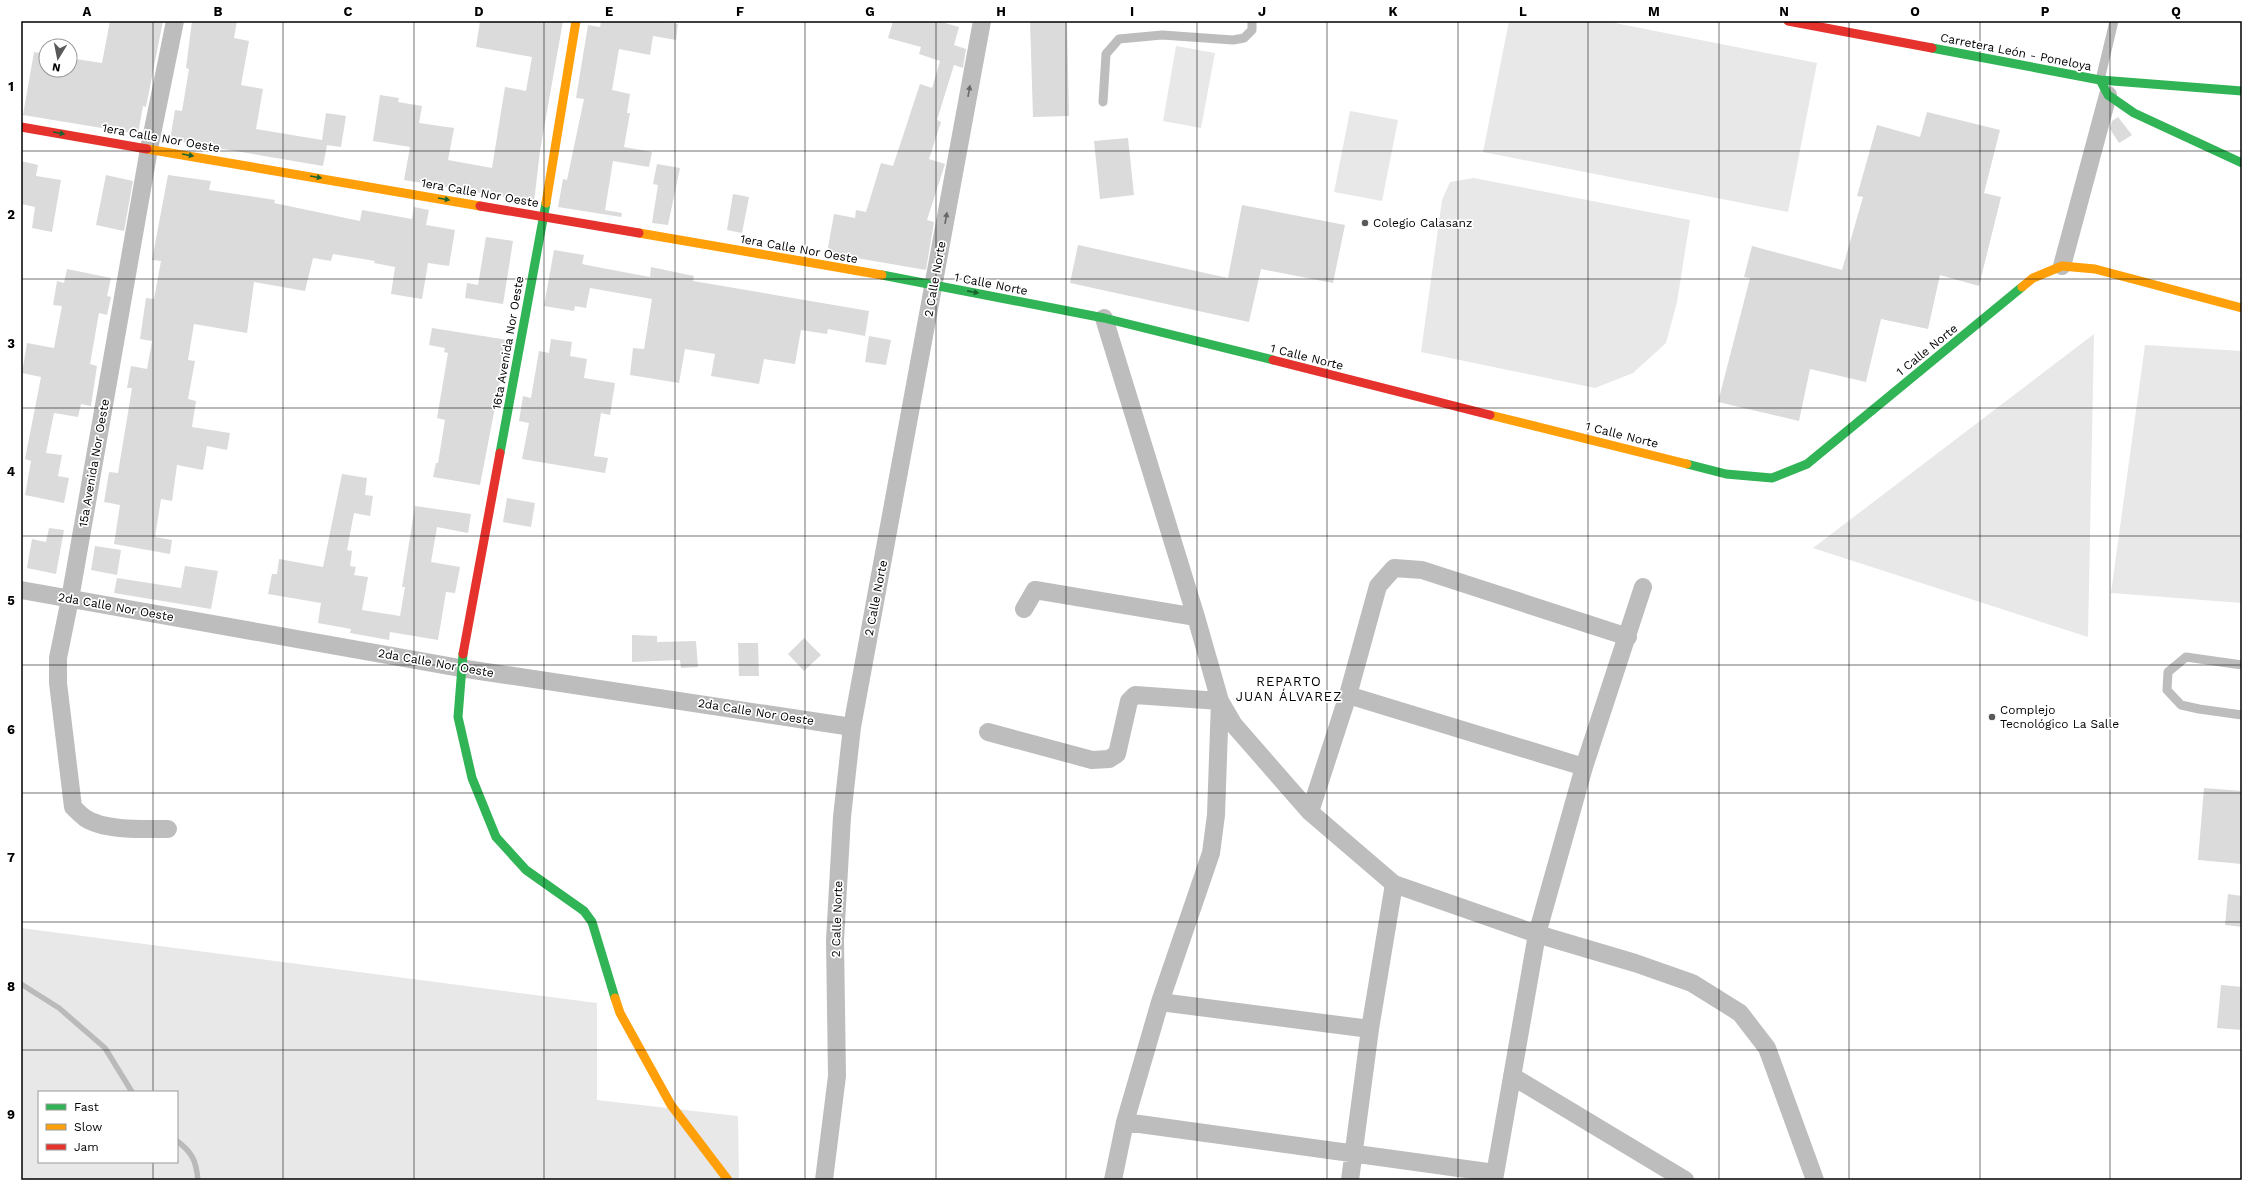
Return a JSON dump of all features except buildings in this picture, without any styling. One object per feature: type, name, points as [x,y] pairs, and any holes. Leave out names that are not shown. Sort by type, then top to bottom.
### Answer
[{"type":"street","name":"15a Avenida Nor Oeste","points":[[168,829],[118,827],[98,824],[85,818],[73,807],[58,683],[58,658],[70,599],[149,149],[174,21]]},
{"type":"street","name":"16ta Avenida Nor Oeste","points":[[576,21],[544,216],[460,668],[458,717],[472,778],[496,837],[526,870],[584,911],[592,922],[620,1013],[671,1105],[728,1180]]},
{"type":"street","name":"2 Calle Norte","points":[[824,1180],[837,1076],[835,940],[842,817],[852,727],[935,284],[982,21]]},
{"type":"street","name":"Carretera León - Poneloya","points":[[1788,21],[2104,87],[2170,87],[2242,91]]},
{"type":"street","points":[[2062,266],[2104,87],[2134,113],[2242,163]]},
{"type":"street","name":"1era Calle Nor Oeste","points":[[21,127],[935,284]]},
{"type":"street","name":"1 Calle Norte","points":[[935,284],[1104,318],[1726,474],[1772,478],[1807,464],[2033,278],[2062,266],[2095,269],[2242,308]]},
{"type":"street","points":[[1104,318],[1196,617],[1220,701],[1234,725],[1310,812],[1394,884],[1537,934],[1635,963],[1692,983],[1740,1013],[1767,1048],[1815,1180]]},
{"type":"street","points":[[1310,812],[1348,695],[1378,586],[1394,568],[1422,570],[1628,636]]},
{"type":"street","points":[[1125,1122],[1353,1153],[1494,1177],[1537,934],[1584,767],[1643,587]]},
{"type":"street","name":"2da Calle Nor Oeste","points":[[21,590],[460,668],[852,727]]},
{"type":"street","points":[[1024,609],[1035,590],[1196,617]]},
{"type":"street","points":[[988,732],[1092,760],[1109,759],[1117,754],[1129,701],[1135,695],[1220,701]]},
{"type":"street","points":[[1348,695],[1584,767]]},
{"type":"street","points":[[1113,1180],[1125,1122],[1160,1002],[1211,853],[1216,816],[1220,701]]},
{"type":"street","points":[[1350,1180],[1370,1029],[1394,884]]},
{"type":"street","points":[[1160,1002],[1370,1029]]},
{"type":"street","points":[[1512,1076],[1685,1180]]},
{"type":"lane","points":[[1103,102],[1106,54],[1119,39],[1162,35],[1233,40],[1244,38],[1252,30],[1252,21]]},
{"type":"lane","points":[[2104,87],[2114,21]]},
{"type":"lane","points":[[2242,665],[2186,657],[2168,672],[2167,690],[2181,705],[2242,715]]},
{"type":"shaded area","points":[[1509,21],[1605,21],[1817,63],[1788,212],[1483,152]]},
{"type":"shaded area","points":[[1176,46],[1215,53],[1201,128],[1163,121]]},
{"type":"shaded area","points":[[1350,111],[1398,120],[1382,201],[1334,192]]},
{"type":"shaded area","points":[[1474,178],[1690,220],[1677,302],[1666,343],[1633,373],[1595,388],[1421,352],[1442,200],[1450,182]]},
{"type":"shaded area","points":[[2094,334],[2088,637],[1813,548]]},
{"type":"shaded area","points":[[2145,345],[2242,351],[2242,603],[2111,593]]},
{"type":"shaded area","points":[[21,928],[597,1003],[597,1100],[738,1116],[739,1180],[34,1180],[21,1177]]},
{"type":"waterway","points":[[21,984],[59,1008],[105,1048],[131,1091]]},
{"type":"waterway","points":[[178,1142],[187,1149],[193,1158],[198,1180]]},
{"type":"traffic: fast","points":[[1932,48],[2100,80],[2242,91]]},
{"type":"traffic: fast","points":[[2100,80],[2108,95],[2134,113],[2242,163]]},
{"type":"traffic: fast","points":[[500,453],[546,203]]},
{"type":"traffic: fast","points":[[882,275],[1104,318],[1273,360]]},
{"type":"traffic: fast","points":[[1687,464],[1726,474],[1772,478],[1807,464],[2022,287]]},
{"type":"traffic: fast","points":[[463,654],[458,717],[472,778],[496,837],[526,870],[584,911],[592,922],[615,998]]},
{"type":"traffic: slow","points":[[546,203],[576,21]]},
{"type":"traffic: slow","points":[[147,149],[480,206]]},
{"type":"traffic: slow","points":[[639,233],[882,275]]},
{"type":"traffic: slow","points":[[2022,287],[2033,278],[2062,266],[2095,269],[2242,308]]},
{"type":"traffic: slow","points":[[1490,415],[1687,464]]},
{"type":"traffic: slow","points":[[615,998],[620,1013],[671,1105],[728,1180]]},
{"type":"traffic: jam","points":[[1788,21],[1932,48]]},
{"type":"traffic: jam","points":[[21,127],[147,149]]},
{"type":"traffic: jam","points":[[480,206],[639,233]]},
{"type":"traffic: jam","points":[[1273,360],[1490,415]]},
{"type":"traffic: jam","points":[[463,654],[500,453]]},
{"type":"place","name":"Colegio Calasanz","points":[[1365,223]]},
{"type":"place","name":"Complejo Tecnológico La Salle","points":[[1992,717]]},
{"type":"district","name":"REPARTO JUAN ÁLVAREZ","points":[[1289,688]]}]
